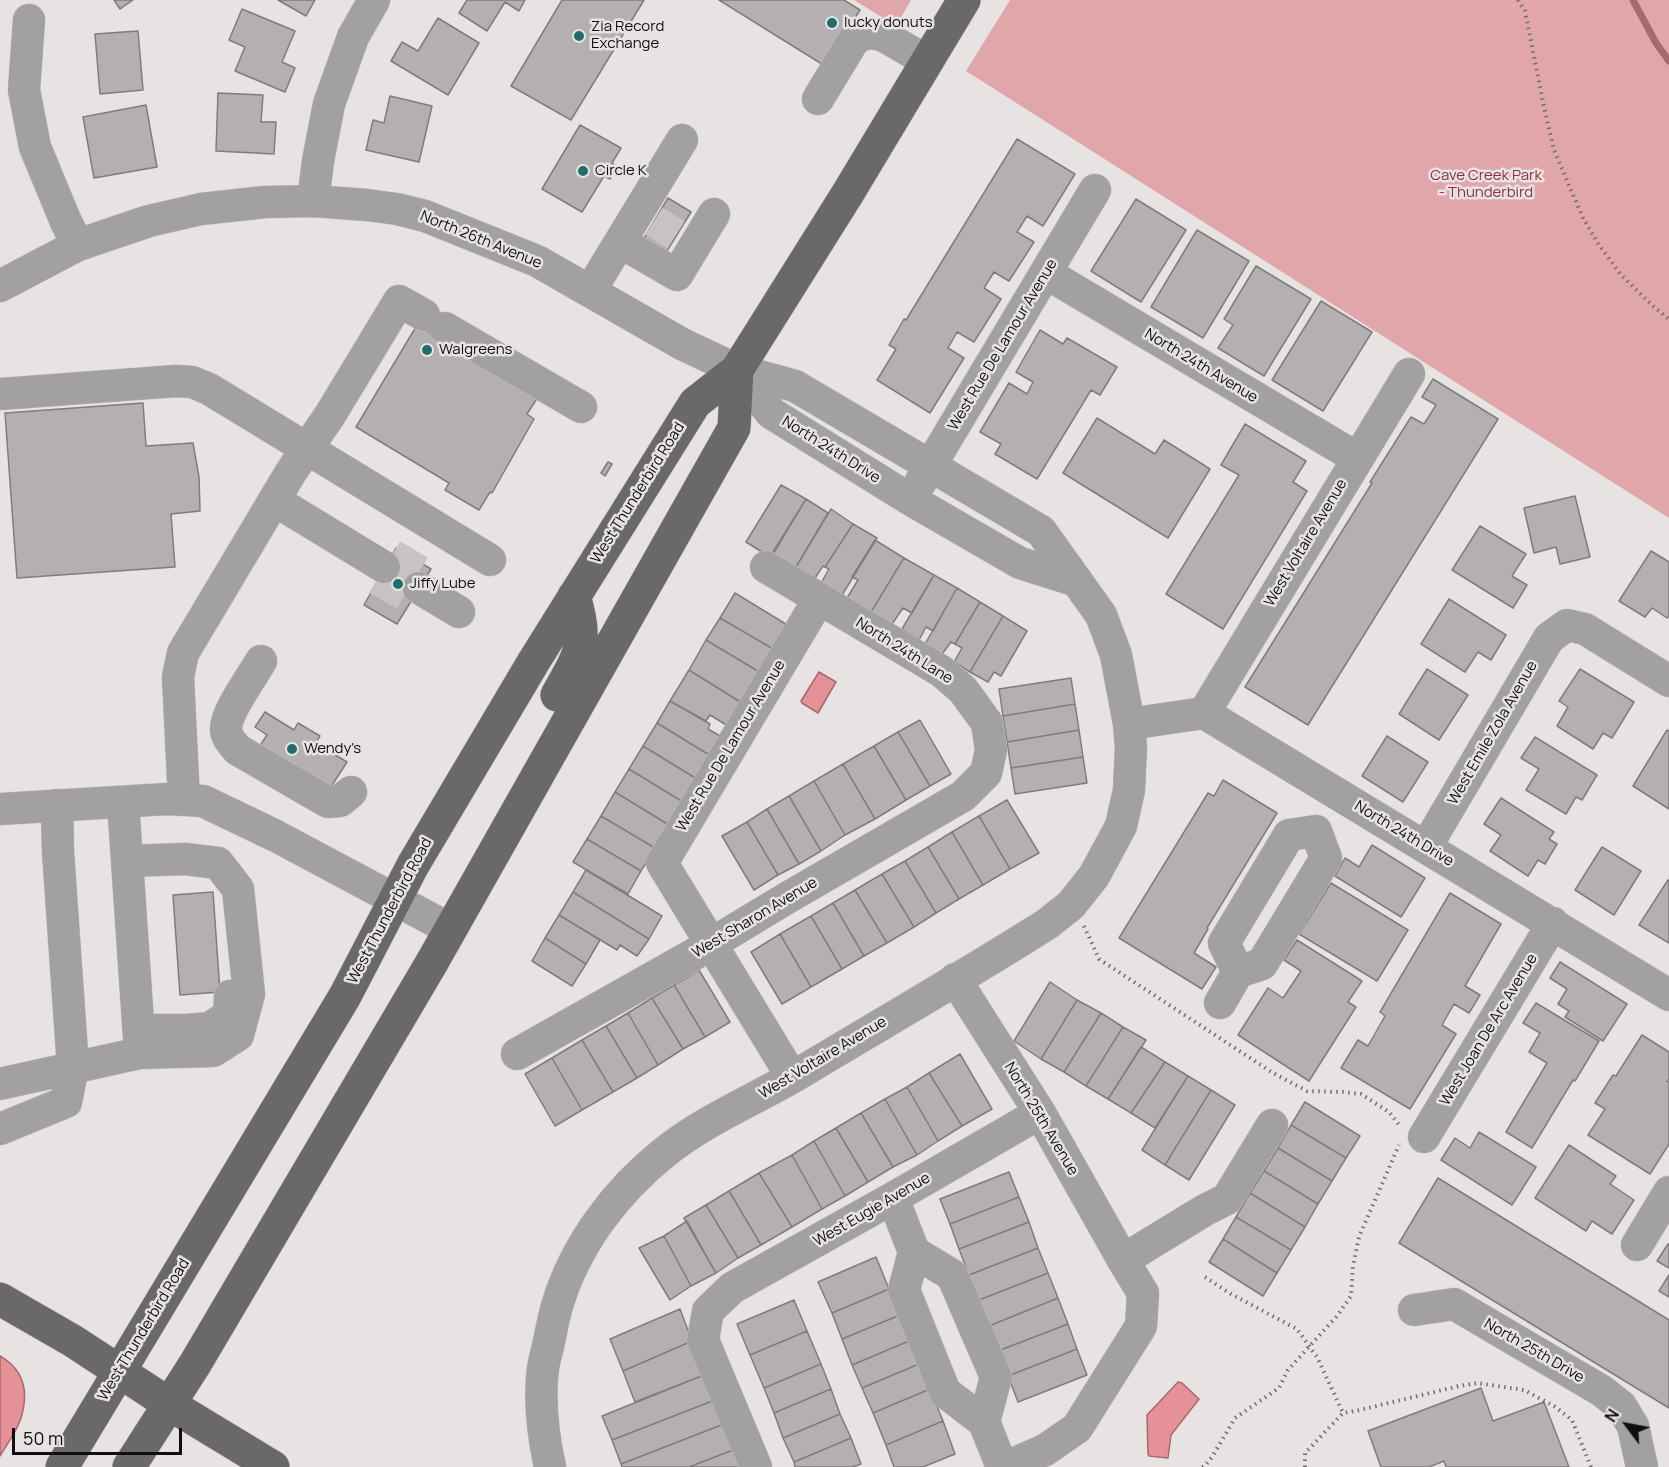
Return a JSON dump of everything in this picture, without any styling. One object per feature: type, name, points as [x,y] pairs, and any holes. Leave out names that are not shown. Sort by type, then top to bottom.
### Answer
[{"type":"main road","name":"West Thunderbird Road","points":[[62,1467],[345,996],[412,865],[527,671],[695,402],[737,370],[848,193],[964,0]]},
{"type":"main road","name":"West Thunderbird Road","points":[[129,1467],[201,1353],[450,929],[734,428],[737,370]]},
{"type":"main road","points":[[544,765],[549,710],[578,658],[582,639],[583,631],[574,596]]},
{"type":"main road","points":[[0,1299],[73,1341],[169,1404],[273,1467]]},
{"type":"street","points":[[313,201],[329,104],[352,37],[374,0]]},
{"type":"street","points":[[29,20],[24,90],[35,147],[78,245]]},
{"type":"street","points":[[818,99],[855,38],[868,33],[882,34],[927,61]]},
{"type":"street","points":[[620,242],[677,275],[666,228],[682,141]]},
{"type":"street","name":"West Rue De Lamour Avenue","points":[[911,500],[1095,190]]},
{"type":"street","name":"North 26th Avenue","points":[[0,286],[78,245],[149,221],[201,208],[265,202],[313,201],[397,209],[425,216],[537,261],[682,344],[737,370]]},
{"type":"street","points":[[590,291],[620,242],[714,214]]},
{"type":"street","name":"North 24th Avenue","points":[[1046,273],[1357,458]]},
{"type":"street","points":[[184,800],[178,677],[183,653],[291,472],[333,412],[423,315],[581,407]]},
{"type":"street","points":[[737,370],[795,386],[1041,531],[1101,615],[1116,655],[1129,723],[1204,713]]},
{"type":"street","name":"North 24th Drive","points":[[737,370],[771,413],[911,500],[1020,563],[1077,581]]},
{"type":"street","name":"West Voltaire Avenue","points":[[1204,713],[1409,374]]},
{"type":"street","points":[[0,394],[176,381],[192,382],[209,389],[490,560]]},
{"type":"street","points":[[274,500],[382,565]]},
{"type":"street","name":"North 24th Lane","points":[[766,567],[940,671],[963,690],[987,723],[991,750],[986,773]]},
{"type":"street","points":[[422,590],[459,612]]},
{"type":"street","name":"West Rue De Lamour Avenue","points":[[711,944],[662,862],[819,599]]},
{"type":"street","name":"West Emile Zola Avenue","points":[[1426,848],[1549,638],[1567,625],[1585,629],[1669,681]]},
{"type":"street","points":[[261,661],[229,715],[226,728],[228,738],[238,750],[328,802],[340,801],[351,792]]},
{"type":"street","name":"North 24th Drive","points":[[1204,713],[1669,995]]},
{"type":"street","name":"West Voltaire Avenue","points":[[550,1467],[542,1409],[543,1368],[557,1305],[574,1264],[594,1228],[619,1195],[666,1151],[697,1131],[955,980],[1047,924],[1071,905],[1094,876],[1120,826],[1129,790],[1131,747],[1129,723]]},
{"type":"street","name":"West Sharon Avenue","points":[[517,1054],[711,944],[963,796],[986,773]]},
{"type":"street","points":[[1316,831],[1338,794]]},
{"type":"street","points":[[0,809],[167,799],[203,801],[276,836],[450,929]]},
{"type":"street","points":[[123,802],[139,1042]]},
{"type":"street","points":[[0,1129],[66,1102],[73,1067],[57,843],[57,805]]},
{"type":"street","points":[[1220,1003],[1238,972],[1262,964],[1326,858],[1316,831]]},
{"type":"street","points":[[1238,972],[1224,943],[1289,835],[1316,831]]},
{"type":"street","points":[[0,1084],[73,1067],[139,1042],[213,1051],[238,1035],[249,994],[238,889],[218,863],[185,860],[127,861]]},
{"type":"street","name":"West Joan De Arc Avenue","points":[[1424,1137],[1553,923]]},
{"type":"street","points":[[711,944],[792,1077]]},
{"type":"street","name":"North 25th Avenue","points":[[955,980],[1040,1113],[1123,1260]]},
{"type":"street","name":"West Eugie Avenue","points":[[756,1467],[703,1340],[708,1311],[732,1288],[1040,1113]]},
{"type":"street","points":[[893,1198],[914,1252],[904,1290],[945,1392],[984,1422],[1004,1467],[1045,1450],[1077,1428],[1141,1326],[1143,1293],[1123,1260],[1227,1199],[1272,1125]]},
{"type":"street","points":[[1637,1245],[1669,1192]]},
{"type":"street","points":[[914,1252],[952,1275],[996,1377],[984,1422]]},
{"type":"street","name":"North 25th Drive","points":[[1414,1310],[1454,1304],[1602,1391],[1621,1406],[1633,1426],[1642,1467]]},
{"type":"path","points":[[1518,0],[1525,11],[1554,150],[1583,218],[1621,275],[1669,319]]},
{"type":"path","points":[[1205,1277],[1231,1294],[1297,1329],[1317,1357],[1343,1413]]},
{"type":"path","points":[[1305,1467],[1305,1453],[1343,1413],[1478,1383],[1524,1390],[1554,1406],[1572,1420],[1591,1467]]},
{"type":"green space","points":[[854,0],[911,0],[896,26]]},
{"type":"green space","name":"Cave Creek Park - Thunderbird","points":[[1010,0],[1669,0],[1669,518],[966,71]]},
{"type":"shaded area","points":[[819,672],[836,682],[818,713],[801,701]]},
{"type":"shaded area","points":[[0,1356],[15,1368],[19,1375],[24,1399],[19,1423],[0,1456]]},
{"type":"shaded area","points":[[1178,1382],[1199,1399],[1171,1435],[1168,1458],[1149,1456],[1147,1415]]},
{"type":"building","points":[[114,0],[133,0],[120,9]]},
{"type":"building","points":[[278,0],[315,0],[306,16]]},
{"type":"building","points":[[467,0],[525,0],[519,11],[505,2],[487,31],[459,13]]},
{"type":"building","points":[[562,0],[644,0],[571,120],[511,86]]},
{"type":"building","points":[[719,0],[844,0],[860,10],[825,66]]},
{"type":"building","points":[[242,9],[295,31],[282,62],[295,68],[285,92],[235,71],[245,47],[229,40]]},
{"type":"building","points":[[438,18],[479,43],[448,95],[391,61],[402,42],[418,51]]},
{"type":"building","points":[[138,31],[143,90],[100,94],[95,34]]},
{"type":"building","points":[[218,93],[263,95],[261,122],[276,122],[274,154],[216,151]]},
{"type":"building","points":[[390,96],[432,106],[419,162],[366,150],[373,120],[384,123]]},
{"type":"building","points":[[146,105],[157,167],[94,178],[83,117]]},
{"type":"building","name":"Circle K","points":[[580,125],[621,148],[612,163],[617,167],[610,179],[604,176],[582,212],[542,189]]},
{"type":"building","points":[[1017,139],[1075,174],[1043,226],[1027,216],[1017,232],[1034,242],[1009,281],[994,272],[984,288],[1001,299],[974,342],[957,332],[948,348],[964,358],[930,413],[877,380],[896,349],[889,345],[904,319],[906,320]]},
{"type":"building","name":"Circle K","points":[[668,198],[691,212],[662,259],[640,245]]},
{"type":"building","points":[[1136,199],[1186,230],[1141,302],[1091,271]]},
{"type":"building","points":[[1197,230],[1249,261],[1203,338],[1151,307]]},
{"type":"building","points":[[1256,266],[1311,299],[1264,376],[1218,348],[1233,325],[1224,319]]},
{"type":"building","points":[[1321,301],[1372,332],[1323,411],[1272,380]]},
{"type":"building","name":"Walgreens","points":[[417,325],[538,397],[527,414],[534,419],[492,493],[490,492],[479,510],[445,490],[449,483],[356,427]]},
{"type":"building","points":[[1040,330],[1063,344],[1067,338],[1117,367],[1100,395],[1091,390],[1037,479],[995,454],[1001,444],[980,432],[1009,383],[1027,394],[1033,382],[1016,372]]},
{"type":"building","points":[[1433,379],[1498,419],[1308,725],[1245,687],[1411,417],[1424,424],[1436,405],[1422,397]]},
{"type":"building","points":[[143,403],[146,446],[193,443],[199,477],[200,511],[171,514],[175,567],[17,578],[5,413]]},
{"type":"building","points":[[1097,418],[1155,454],[1164,440],[1210,469],[1168,538],[1063,473]]},
{"type":"building","points":[[1245,424],[1306,461],[1293,482],[1307,491],[1223,629],[1166,594],[1239,475],[1221,465]]},
{"type":"building","points":[[608,462],[612,464],[605,476],[601,473]]},
{"type":"building","points":[[781,485],[806,499],[770,557],[746,542]]},
{"type":"building","points":[[1575,496],[1590,557],[1560,564],[1556,547],[1534,553],[1524,508]]},
{"type":"building","points":[[806,499],[828,513],[796,567],[773,554]]},
{"type":"building","points":[[831,509],[853,524],[825,567],[823,566],[815,578],[796,567]]},
{"type":"building","points":[[853,524],[877,538],[842,595],[821,583],[829,569],[825,567]]},
{"type":"building","points":[[1480,526],[1526,554],[1512,576],[1527,585],[1513,608],[1452,570]]},
{"type":"building","points":[[875,540],[904,558],[871,612],[847,598],[858,580],[852,577]]},
{"type":"building","name":"Jiffy Lube","points":[[396,548],[431,569],[397,624],[364,605]]},
{"type":"building","points":[[1651,551],[1669,562],[1669,616],[1667,618],[1652,608],[1645,617],[1619,601]]},
{"type":"building","points":[[904,558],[934,575],[912,613],[903,608],[892,624],[871,612]]},
{"type":"building","points":[[934,575],[957,588],[933,631],[926,627],[919,640],[902,629]]},
{"type":"building","points":[[957,588],[980,602],[955,644],[951,642],[942,654],[925,644]]},
{"type":"building","points":[[735,593],[789,626],[775,650],[720,618]]},
{"type":"building","points":[[1449,599],[1506,635],[1491,660],[1478,652],[1465,672],[1421,644]]},
{"type":"building","points":[[980,602],[1003,616],[970,672],[954,662],[962,648],[955,644]]},
{"type":"building","points":[[1003,616],[1027,631],[1001,676],[994,672],[988,682],[970,672]]},
{"type":"building","points":[[720,618],[775,650],[761,673],[706,640]]},
{"type":"building","points":[[706,640],[761,673],[742,703],[689,670]]},
{"type":"building","points":[[1427,669],[1468,695],[1439,740],[1399,714]]},
{"type":"building","points":[[1580,669],[1634,702],[1612,738],[1603,733],[1593,749],[1557,726],[1568,707],[1559,701]]},
{"type":"building","points":[[689,670],[742,703],[728,726],[710,715],[706,721],[670,701]]},
{"type":"building","points":[[1071,678],[1075,704],[1003,716],[999,689]]},
{"type":"building","points":[[670,701],[710,724],[708,729],[722,737],[711,756],[657,723]]},
{"type":"building","points":[[1075,704],[1079,730],[1007,742],[1003,716]]},
{"type":"building","name":"Wendy's","points":[[265,712],[294,730],[298,723],[320,736],[316,743],[347,762],[327,793],[254,755],[267,735],[255,727]]},
{"type":"building","points":[[920,720],[951,774],[930,786],[898,732]]},
{"type":"building","points":[[657,723],[711,756],[697,779],[643,746]]},
{"type":"building","points":[[1079,730],[1083,757],[1011,768],[1007,742]]},
{"type":"building","points":[[1667,730],[1669,731],[1669,809],[1633,786]]},
{"type":"building","points":[[898,732],[930,786],[906,800],[874,746]]},
{"type":"building","points":[[1387,736],[1428,762],[1403,802],[1362,776]]},
{"type":"building","points":[[1535,737],[1597,775],[1582,800],[1576,797],[1566,814],[1526,790],[1539,769],[1521,758]]},
{"type":"building","points":[[643,746],[697,779],[683,802],[629,769]]},
{"type":"building","points":[[874,746],[906,800],[875,819],[843,764]]},
{"type":"building","points":[[1083,757],[1087,783],[1015,794],[1011,768]]},
{"type":"building","points":[[843,764],[875,819],[845,835],[814,781]]},
{"type":"building","points":[[629,769],[683,802],[669,825],[615,792]]},
{"type":"building","points":[[1223,780],[1277,813],[1194,953],[1216,967],[1202,989],[1119,938],[1208,793],[1214,796]]},
{"type":"building","points":[[814,781],[845,835],[821,851],[789,796]]},
{"type":"building","points":[[615,792],[669,825],[655,848],[601,816]]},
{"type":"building","points":[[789,796],[821,851],[799,864],[767,809]]},
{"type":"building","points":[[1501,798],[1554,832],[1549,839],[1557,844],[1545,864],[1538,860],[1528,876],[1490,851],[1501,835],[1484,824]]},
{"type":"building","points":[[1007,800],[1039,853],[1010,869],[979,816]]},
{"type":"building","points":[[767,809],[799,864],[778,875],[747,822]]},
{"type":"building","points":[[601,816],[655,848],[641,871],[587,839]]},
{"type":"building","points":[[979,816],[1010,869],[983,885],[952,832]]},
{"type":"building","points":[[747,822],[778,875],[754,890],[722,836]]},
{"type":"building","points":[[952,832],[983,885],[959,899],[928,847]]},
{"type":"building","points":[[587,839],[641,871],[628,894],[573,862]]},
{"type":"building","points":[[1372,845],[1425,878],[1401,917],[1335,876],[1345,858],[1359,867]]},
{"type":"building","points":[[928,847],[959,899],[936,913],[905,861]]},
{"type":"building","points":[[1602,847],[1641,871],[1614,915],[1575,890]]},
{"type":"building","points":[[905,861],[936,913],[914,927],[882,874]]},
{"type":"building","points":[[586,870],[662,916],[649,939],[573,892]]},
{"type":"building","points":[[882,874],[914,927],[887,943],[855,890]]},
{"type":"building","points":[[1669,880],[1669,943],[1639,925]]},
{"type":"building","points":[[1331,883],[1408,930],[1377,981],[1299,934]]},
{"type":"building","points":[[855,890],[887,943],[864,956],[833,903]]},
{"type":"building","points":[[213,892],[220,992],[180,995],[173,895]]},
{"type":"building","points":[[573,892],[649,939],[637,956],[620,945],[617,950],[559,915]]},
{"type":"building","points":[[1450,893],[1501,924],[1465,986],[1480,995],[1469,1013],[1454,1004],[1442,1025],[1456,1034],[1410,1109],[1341,1068],[1358,1040],[1368,1046],[1385,1016],[1380,1012]]},
{"type":"building","points":[[833,903],[864,956],[842,969],[811,916]]},
{"type":"building","points":[[559,915],[600,940],[586,964],[545,938]]},
{"type":"building","points":[[811,916],[842,969],[811,987],[780,934]]},
{"type":"building","points":[[780,934],[811,987],[782,1004],[751,952]]},
{"type":"building","points":[[545,938],[586,964],[572,986],[532,961]]},
{"type":"building","points":[[1297,940],[1362,981],[1348,1002],[1356,1007],[1309,1081],[1238,1035],[1268,988],[1283,998],[1301,971],[1284,960]]},
{"type":"building","points":[[1560,962],[1627,1004],[1603,1041],[1565,1017],[1569,1011],[1558,1004],[1567,989],[1550,978]]},
{"type":"building","points":[[699,970],[730,1022],[705,1037],[674,985]]},
{"type":"building","points":[[1050,982],[1077,1000],[1041,1059],[1014,1041]]},
{"type":"building","points":[[674,985],[705,1037],[683,1049],[652,998]]},
{"type":"building","points":[[652,998],[683,1049],[658,1065],[628,1013]]},
{"type":"building","points":[[1077,1000],[1101,1013],[1064,1072],[1041,1059]]},
{"type":"building","points":[[1536,1003],[1599,1041],[1532,1148],[1506,1132],[1547,1063],[1529,1052],[1540,1033],[1523,1023]]},
{"type":"building","points":[[628,1013],[658,1065],[637,1078],[606,1026]]},
{"type":"building","points":[[1101,1013],[1123,1027],[1086,1086],[1064,1072]]},
{"type":"building","points":[[606,1026],[637,1078],[613,1092],[582,1040]]},
{"type":"building","points":[[1123,1027],[1146,1040],[1108,1099],[1086,1086]]},
{"type":"building","points":[[1642,1035],[1669,1052],[1669,1079],[1667,1081],[1669,1082],[1669,1144],[1650,1174],[1588,1135],[1605,1109],[1595,1103],[1613,1075],[1616,1076]]},
{"type":"building","points":[[582,1040],[613,1092],[582,1110],[552,1058]]},
{"type":"building","points":[[1141,1047],[1165,1062],[1131,1113],[1108,1099]]},
{"type":"building","points":[[960,1054],[992,1109],[962,1126],[929,1073]]},
{"type":"building","points":[[552,1058],[582,1110],[555,1126],[525,1074]]},
{"type":"building","points":[[1165,1062],[1188,1076],[1155,1128],[1131,1113]]},
{"type":"building","points":[[929,1073],[962,1126],[938,1141],[907,1087]]},
{"type":"building","points":[[1188,1076],[1211,1090],[1165,1165],[1142,1150]]},
{"type":"building","points":[[907,1087],[938,1141],[917,1155],[885,1099]]},
{"type":"building","points":[[1211,1090],[1235,1105],[1189,1180],[1165,1165]]},
{"type":"building","points":[[885,1099],[917,1155],[893,1167],[861,1113]]},
{"type":"building","points":[[1305,1102],[1360,1136],[1346,1158],[1291,1125]]},
{"type":"building","points":[[861,1113],[893,1167],[868,1182],[836,1128]]},
{"type":"building","points":[[1291,1125],[1346,1158],[1332,1181],[1278,1148]]},
{"type":"building","points":[[836,1128],[868,1182],[845,1196],[814,1141]]},
{"type":"building","points":[[1479,1132],[1536,1167],[1512,1205],[1441,1160],[1455,1138],[1470,1148]]},
{"type":"building","points":[[814,1141],[845,1196],[822,1209],[792,1155]]},
{"type":"building","points":[[1569,1145],[1616,1176],[1610,1184],[1634,1200],[1612,1234],[1592,1221],[1586,1231],[1535,1198]]},
{"type":"building","points":[[1278,1148],[1332,1181],[1318,1204],[1264,1171]]},
{"type":"building","points":[[792,1155],[822,1209],[792,1227],[759,1173]]},
{"type":"building","points":[[1264,1171],[1318,1204],[1305,1227],[1250,1193]]},
{"type":"building","points":[[1009,1172],[1019,1197],[950,1224],[940,1199]]},
{"type":"building","points":[[759,1173],[792,1227],[761,1245],[729,1191]]},
{"type":"building","points":[[1438,1178],[1669,1320],[1669,1408],[1399,1243]]},
{"type":"building","points":[[729,1191],[761,1245],[738,1258],[706,1205]]},
{"type":"building","points":[[1250,1193],[1305,1227],[1291,1250],[1236,1217]]},
{"type":"building","points":[[1019,1197],[1029,1222],[959,1249],[950,1224]]},
{"type":"building","points":[[706,1205],[738,1258],[716,1273],[684,1218]]},
{"type":"building","points":[[1236,1217],[1291,1250],[1277,1273],[1223,1239]]},
{"type":"building","points":[[687,1221],[716,1273],[691,1286],[664,1236]]},
{"type":"building","points":[[1029,1222],[1038,1248],[969,1275],[959,1249]]},
{"type":"building","points":[[664,1236],[691,1286],[670,1300],[639,1248]]},
{"type":"building","points":[[1223,1239],[1277,1273],[1263,1296],[1209,1262]]},
{"type":"building","points":[[1669,1244],[1669,1268],[1657,1261]]},
{"type":"building","points":[[1038,1248],[1048,1273],[979,1300],[969,1275]]},
{"type":"building","points":[[876,1257],[889,1289],[832,1313],[818,1282]]},
{"type":"building","points":[[1048,1273],[1058,1298],[989,1326],[979,1300]]},
{"type":"building","points":[[1669,1275],[1669,1297],[1659,1291]]},
{"type":"building","points":[[889,1289],[900,1315],[842,1339],[832,1313]]},
{"type":"building","points":[[1058,1298],[1068,1324],[998,1351],[989,1326]]},
{"type":"building","points":[[794,1300],[807,1331],[750,1355],[737,1324]]},
{"type":"building","points":[[680,1309],[692,1341],[623,1371],[610,1339]]},
{"type":"building","points":[[900,1315],[909,1341],[852,1365],[842,1339]]},
{"type":"building","points":[[1068,1324],[1077,1349],[1008,1376],[998,1351]]},
{"type":"building","points":[[807,1331],[821,1364],[764,1388],[750,1355]]},
{"type":"building","points":[[692,1341],[704,1375],[635,1402],[623,1371]]},
{"type":"building","points":[[909,1341],[919,1364],[862,1388],[852,1365]]},
{"type":"building","points":[[1077,1349],[1087,1375],[1018,1402],[1008,1376]]},
{"type":"building","points":[[821,1364],[831,1389],[774,1413],[764,1388]]},
{"type":"building","points":[[919,1364],[930,1389],[873,1413],[862,1388]]},
{"type":"building","points":[[704,1375],[715,1400],[612,1440],[602,1416]]},
{"type":"building","points":[[1481,1388],[1493,1421],[1544,1402],[1569,1467],[1446,1467],[1444,1461],[1429,1467],[1381,1467],[1368,1431]]},
{"type":"building","points":[[831,1389],[840,1414],[783,1438],[774,1413]]},
{"type":"building","points":[[930,1389],[943,1421],[886,1445],[873,1413]]},
{"type":"building","points":[[715,1400],[724,1424],[621,1464],[612,1440]]},
{"type":"building","points":[[840,1414],[851,1438],[794,1462],[783,1438]]},
{"type":"building","points":[[943,1421],[955,1454],[923,1467],[894,1467],[886,1445]]},
{"type":"building","points":[[724,1424],[733,1450],[689,1467],[622,1467],[621,1464]]},
{"type":"building","points":[[851,1438],[861,1464],[853,1467],[795,1467],[794,1462]]},
{"type":"building","points":[[733,1450],[740,1467],[689,1467]]},
{"type":"waterway","points":[[1633,0],[1656,43],[1669,61]]},
{"type":"tunnel","points":[[654,221],[676,235]]},
{"type":"tunnel","points":[[392,555],[427,576]]},
{"type":"tunnel","points":[[377,579],[413,599]]},
{"type":"place","name":"lucky donuts","points":[[832,23]]},
{"type":"place","name":"Zia Record Exchange","points":[[579,36]]},
{"type":"place","name":"Circle K","points":[[583,171]]},
{"type":"place","name":"Walgreens","points":[[427,350]]},
{"type":"place","name":"Jiffy Lube","points":[[398,584]]},
{"type":"place","name":"Wendy's","points":[[292,749]]}]
